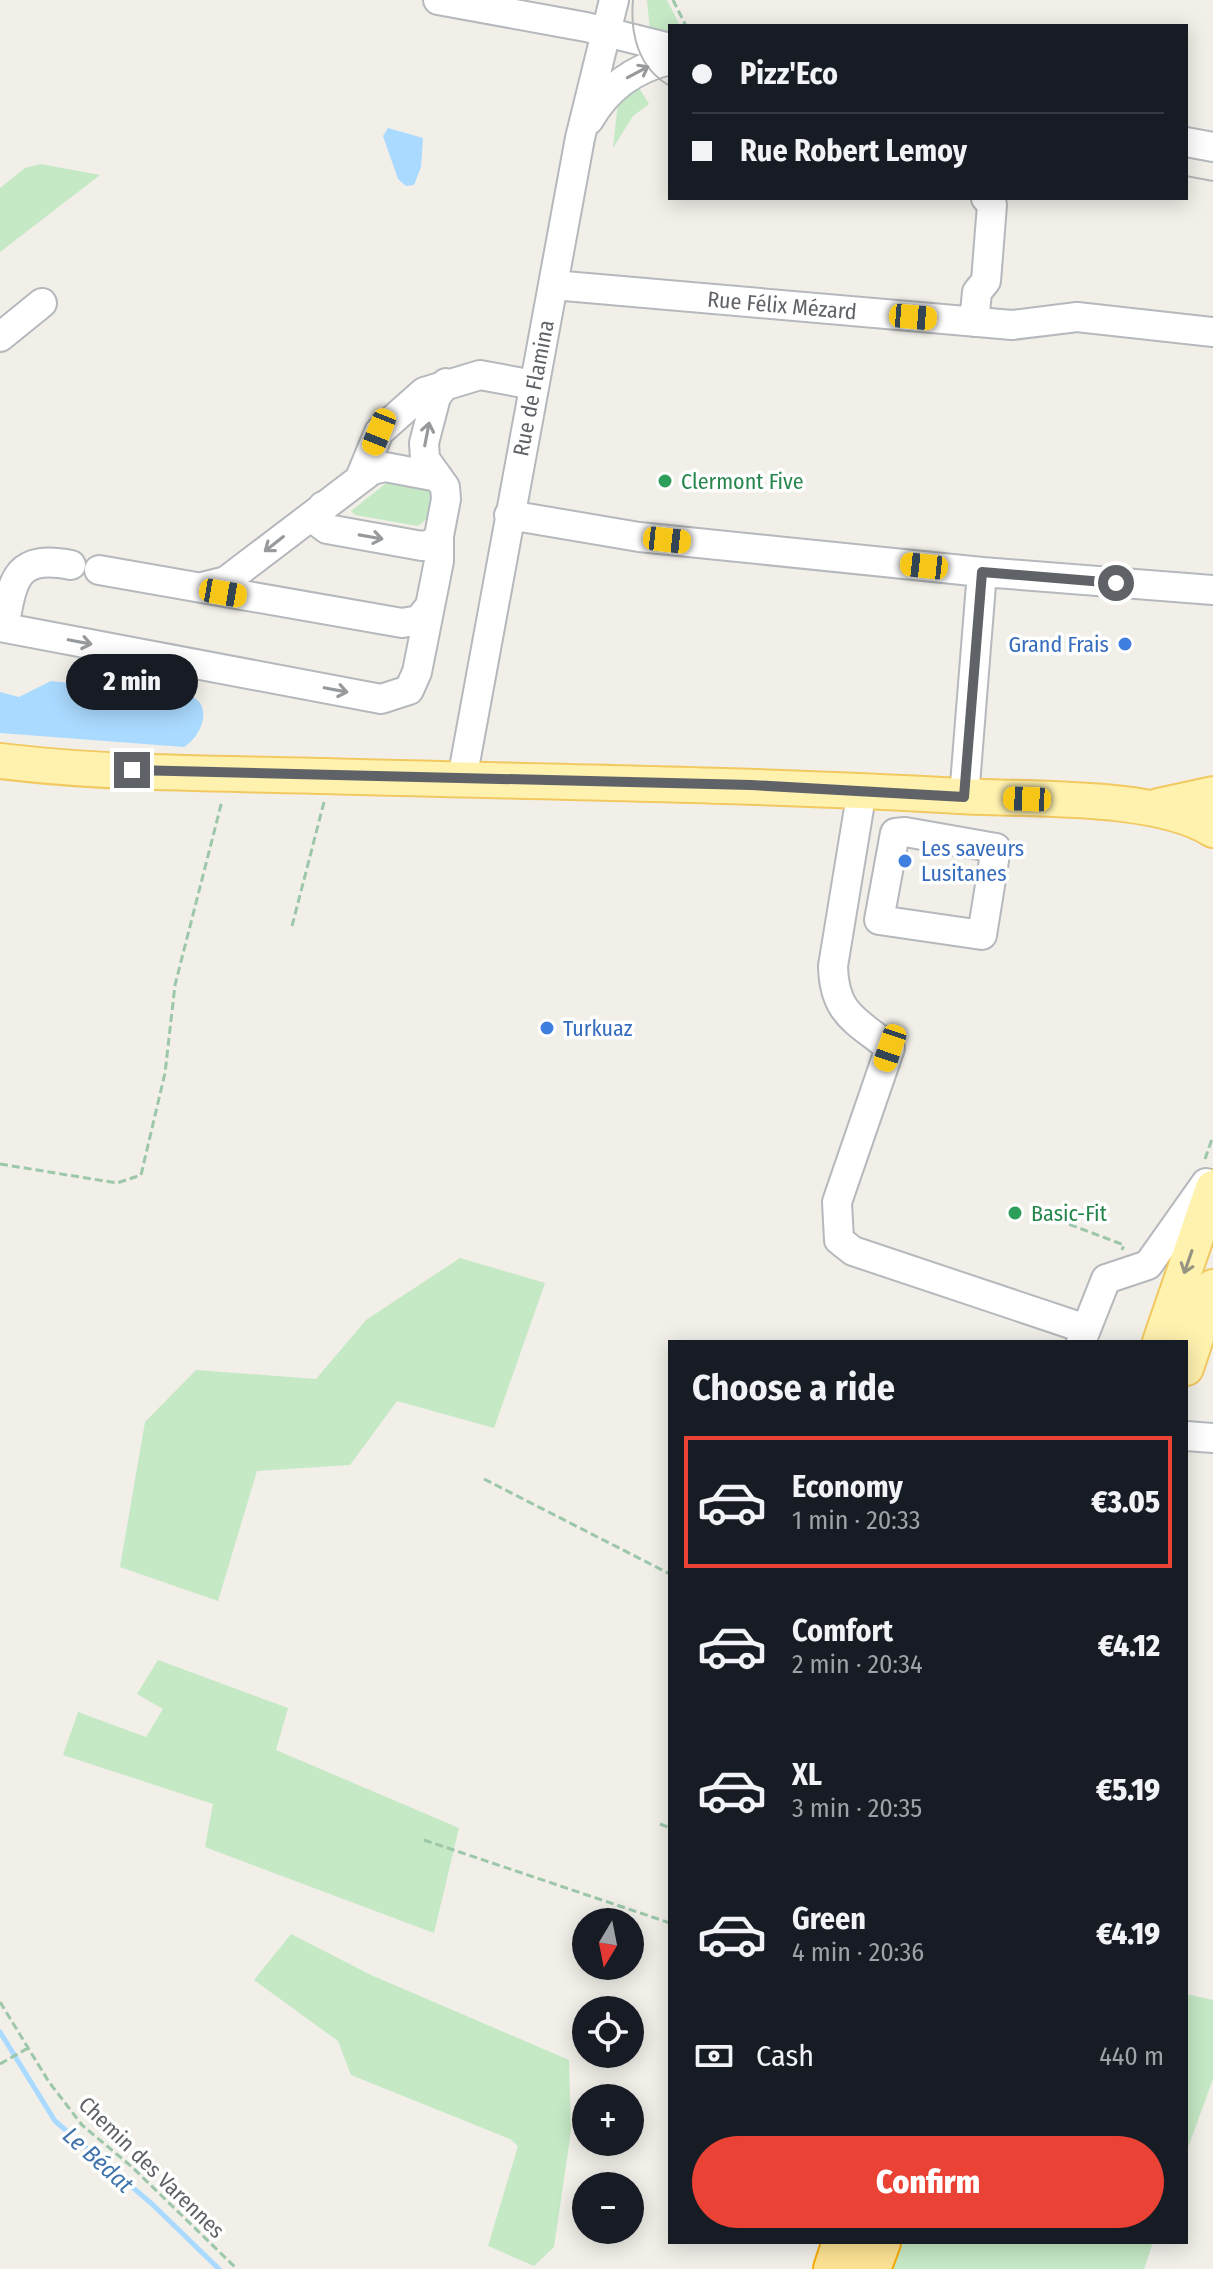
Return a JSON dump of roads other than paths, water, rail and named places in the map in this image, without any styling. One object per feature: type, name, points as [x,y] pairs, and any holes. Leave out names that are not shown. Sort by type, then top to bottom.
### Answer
[{"type":"highway","points":[[834,2269],[842,2244]]},
{"type":"highway","points":[[870,2269],[879,2244]]},
{"type":"main road","points":[[0,761],[225,774],[862,790],[1142,808],[1185,816],[1213,830]]},
{"type":"main road","points":[[1142,808],[1213,794]]},
{"type":"main road","points":[[1161,1340],[1209,1175]]},
{"type":"main road","points":[[1188,1362],[1213,1287]]},
{"type":"street","points":[[438,0],[586,27],[668,48]]},
{"type":"street","name":"Rue de Flamina","points":[[462,779],[580,138],[614,0]]},
{"type":"street","points":[[580,138],[596,107],[616,85],[647,67],[668,61]]},
{"type":"street","points":[[1188,142],[1213,147]]},
{"type":"street","points":[[974,322],[977,292],[986,277],[992,205],[988,200]]},
{"type":"street","name":"Rue Félix Mézard","points":[[553,285],[1012,325],[1077,317],[1213,332]]},
{"type":"street","points":[[0,337],[42,303]]},
{"type":"street","points":[[360,478],[384,425],[424,392],[480,375],[534,385]]},
{"type":"street","points":[[71,565],[42,561],[19,572],[12,583],[2,627],[381,699],[401,696],[414,682],[439,561],[439,536],[446,493],[425,459],[424,443],[436,397],[446,383]]},
{"type":"street","points":[[193,588],[226,581],[378,467],[438,477]]},
{"type":"street","points":[[323,506],[319,523],[327,529],[422,546],[432,544],[439,536]]},
{"type":"street","points":[[509,515],[639,537],[982,572],[1213,590]]},
{"type":"street","points":[[99,570],[402,623],[419,620],[430,606]]},
{"type":"street","points":[[964,797],[982,572]]},
{"type":"street","points":[[862,790],[833,966],[834,991],[841,1007],[890,1048],[837,1202],[839,1240],[853,1251],[1083,1336],[1106,1279],[1148,1265],[1209,1175]]},
{"type":"street","points":[[905,832],[909,793]]},
{"type":"street","points":[[905,832],[996,848],[982,935],[879,920],[895,833],[905,832]]},
{"type":"water","points":[[388,128],[423,138],[421,167],[414,185],[406,186],[398,179],[383,136]]},
{"type":"water","points":[[51,681],[191,696],[202,707],[200,729],[184,747],[0,733],[0,692],[19,697]]},
{"type":"waterway","name":"Le Bédat","points":[[0,2032],[55,2121],[152,2204],[219,2269]]},
{"type":"tram line","points":[[633,0],[633,25],[638,49],[650,70],[668,85]]},
{"type":"tram line","points":[[1188,176],[1213,181]]},
{"type":"place","name":"Clermont Five","points":[[665,481]]},
{"type":"place","name":"Grand Frais","points":[[1125,644]]},
{"type":"place","name":"Les saveurs Lusitanes","points":[[905,861]]},
{"type":"place","name":"Turkuaz","points":[[547,1028]]},
{"type":"place","name":"Basic-Fit","points":[[1015,1213]]}]
